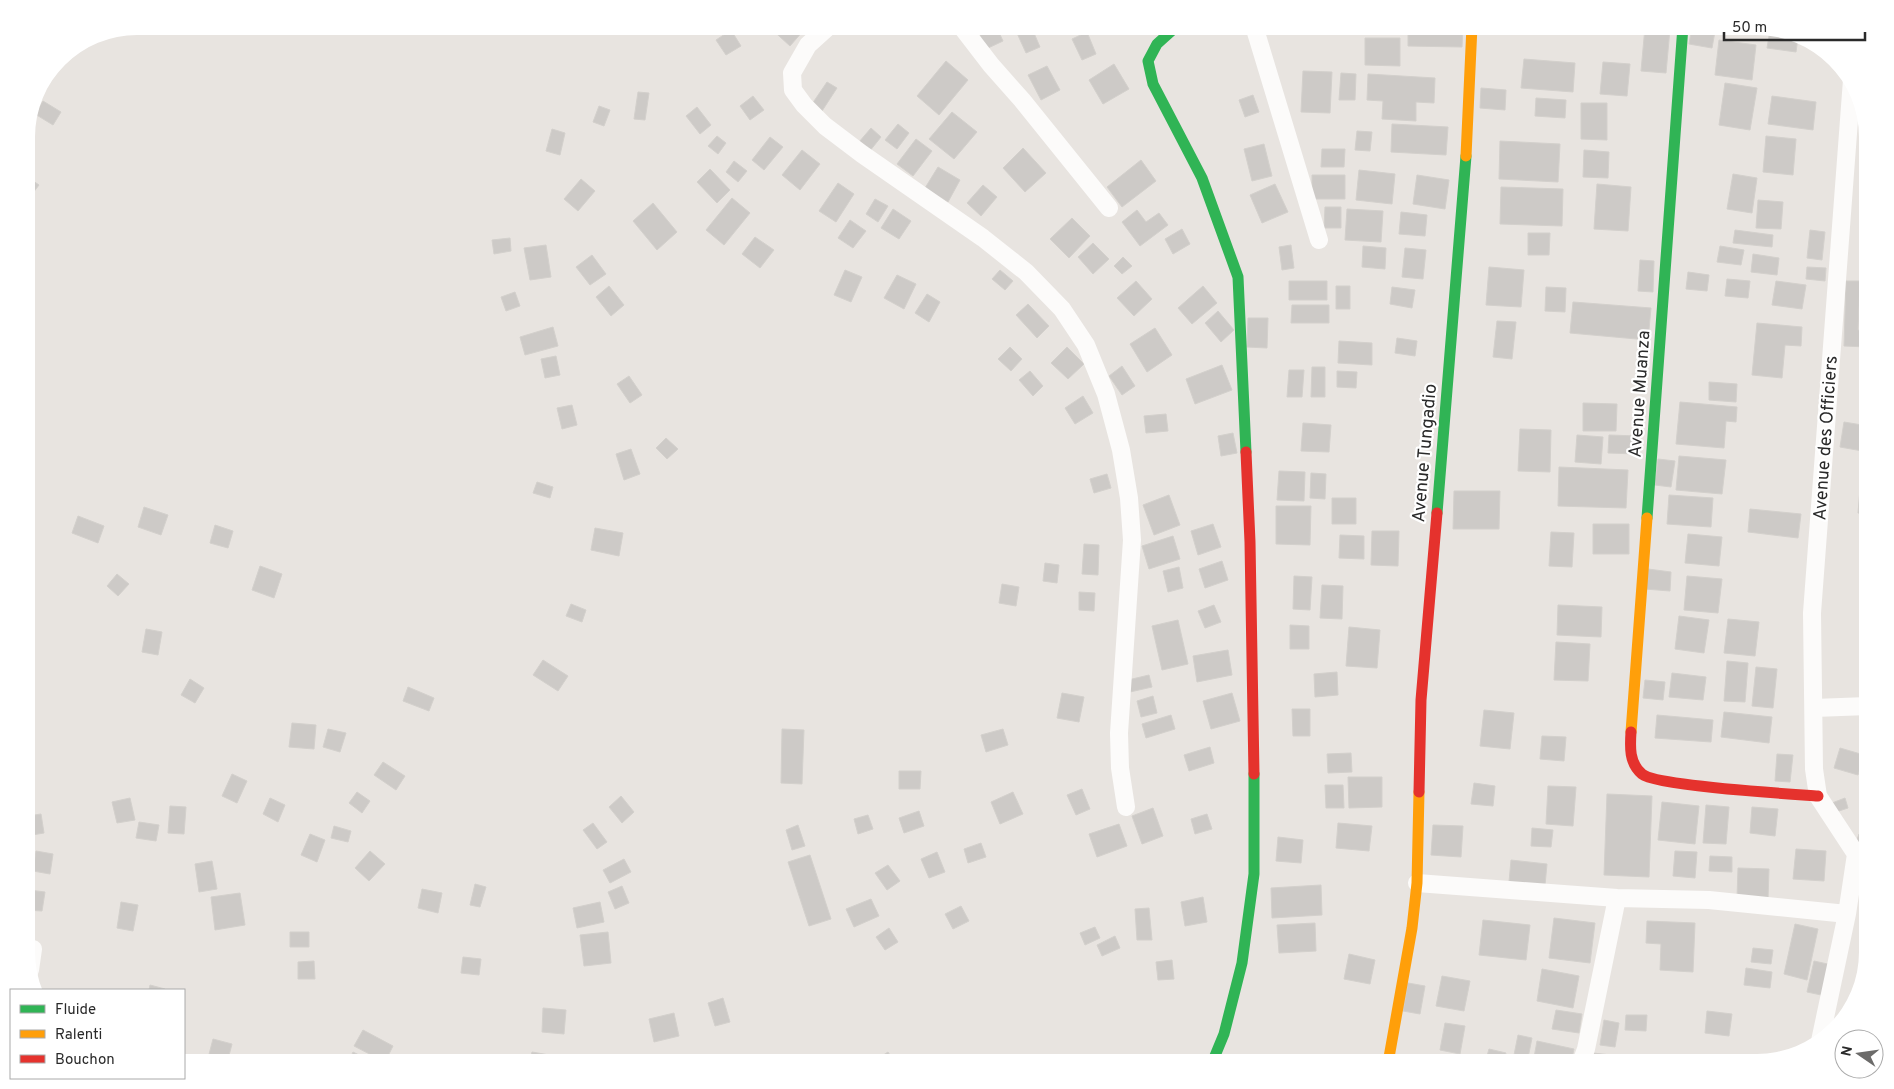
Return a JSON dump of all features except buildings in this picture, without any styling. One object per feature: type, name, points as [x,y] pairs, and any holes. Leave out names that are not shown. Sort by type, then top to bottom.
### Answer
[{"type":"street","points":[[820,35],[808,46],[792,72],[793,90],[804,105],[825,126],[862,154],[983,238],[1026,272],[1062,309],[1086,345],[1106,394],[1121,450],[1129,498],[1132,540],[1119,733],[1120,768],[1126,807]]},
{"type":"street","points":[[969,35],[991,65],[1022,100],[1109,208]]},
{"type":"street","points":[[1167,35],[1157,44],[1148,61],[1153,84],[1202,178],[1238,277],[1250,542],[1254,712],[1254,874],[1242,964],[1224,1034],[1216,1054]]},
{"type":"street","points":[[1257,35],[1319,240]]},
{"type":"street","name":"Avenue Tungadio","points":[[1390,1054],[1412,928],[1417,883],[1421,700],[1466,159],[1472,35]]},
{"type":"street","name":"Avenue Muanza","points":[[1682,35],[1630,743],[1633,765],[1644,776],[1675,783],[1818,796]]},
{"type":"street","name":"Avenue des Officiers","points":[[1818,796],[1814,769],[1812,613],[1851,97]]},
{"type":"street","points":[[1814,708],[1859,706]]},
{"type":"street","points":[[1818,796],[1859,851]]},
{"type":"street","points":[[1822,1030],[1859,867]]},
{"type":"street","points":[[1417,883],[1617,898],[1708,900],[1847,914]]},
{"type":"street","points":[[1583,1054],[1617,898]]},
{"type":"traffic: fast","points":[[1167,35],[1157,44],[1148,61],[1153,84],[1202,178],[1238,277],[1246,452]]},
{"type":"traffic: fast","points":[[1647,518],[1682,35]]},
{"type":"traffic: fast","points":[[1437,513],[1466,156]]},
{"type":"traffic: fast","points":[[1216,1054],[1224,1034],[1242,963],[1254,874],[1254,774]]},
{"type":"traffic: slow","points":[[1466,156],[1472,35]]},
{"type":"traffic: slow","points":[[1631,732],[1647,518]]},
{"type":"traffic: slow","points":[[1390,1054],[1412,928],[1417,883],[1419,792]]},
{"type":"traffic: jam","points":[[1246,452],[1250,542],[1254,774]]},
{"type":"traffic: jam","points":[[1419,792],[1421,700],[1437,513]]},
{"type":"traffic: jam","points":[[1631,732],[1631,749],[1635,765],[1642,774],[1652,778],[1697,786],[1818,796]]}]
